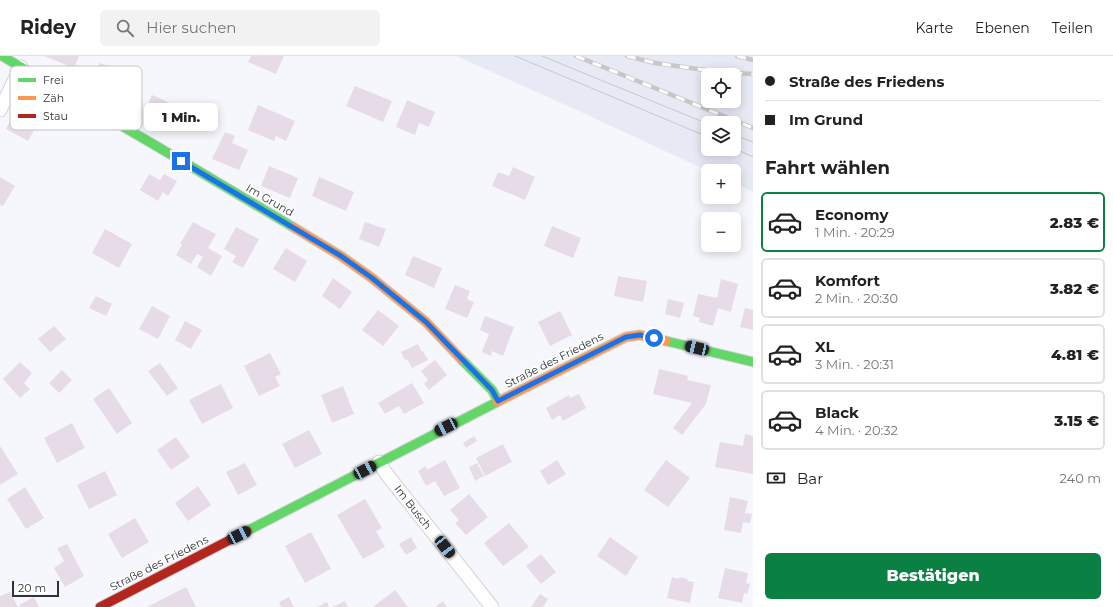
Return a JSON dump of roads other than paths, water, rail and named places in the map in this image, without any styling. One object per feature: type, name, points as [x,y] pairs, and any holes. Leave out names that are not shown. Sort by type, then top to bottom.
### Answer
[{"type":"street","name":"Im Grund","points":[[2,56],[19,66]]},
{"type":"street","points":[[0,110],[10,90]]},
{"type":"street","name":"Im Grund","points":[[128,130],[341,256],[372,278],[426,322],[492,390],[498,401]]},
{"type":"street","name":"Straße des Friedens","points":[[100,607],[118,603],[379,462],[626,337],[640,335],[753,362]]},
{"type":"street","name":"Im Busch","points":[[379,462],[385,472],[492,607]]},
{"type":"tram line","points":[[515,56],[701,134]]},
{"type":"tram line","points":[[542,56],[701,121]]},
{"type":"tram line","points":[[741,138],[753,142]]},
{"type":"tram line","points":[[741,151],[753,157]]},
{"type":"railway","points":[[576,56],[753,128]]},
{"type":"railway","points":[[627,56],[655,63],[719,72],[753,74]]},
{"type":"railway","points":[[737,56],[753,60]]}]
